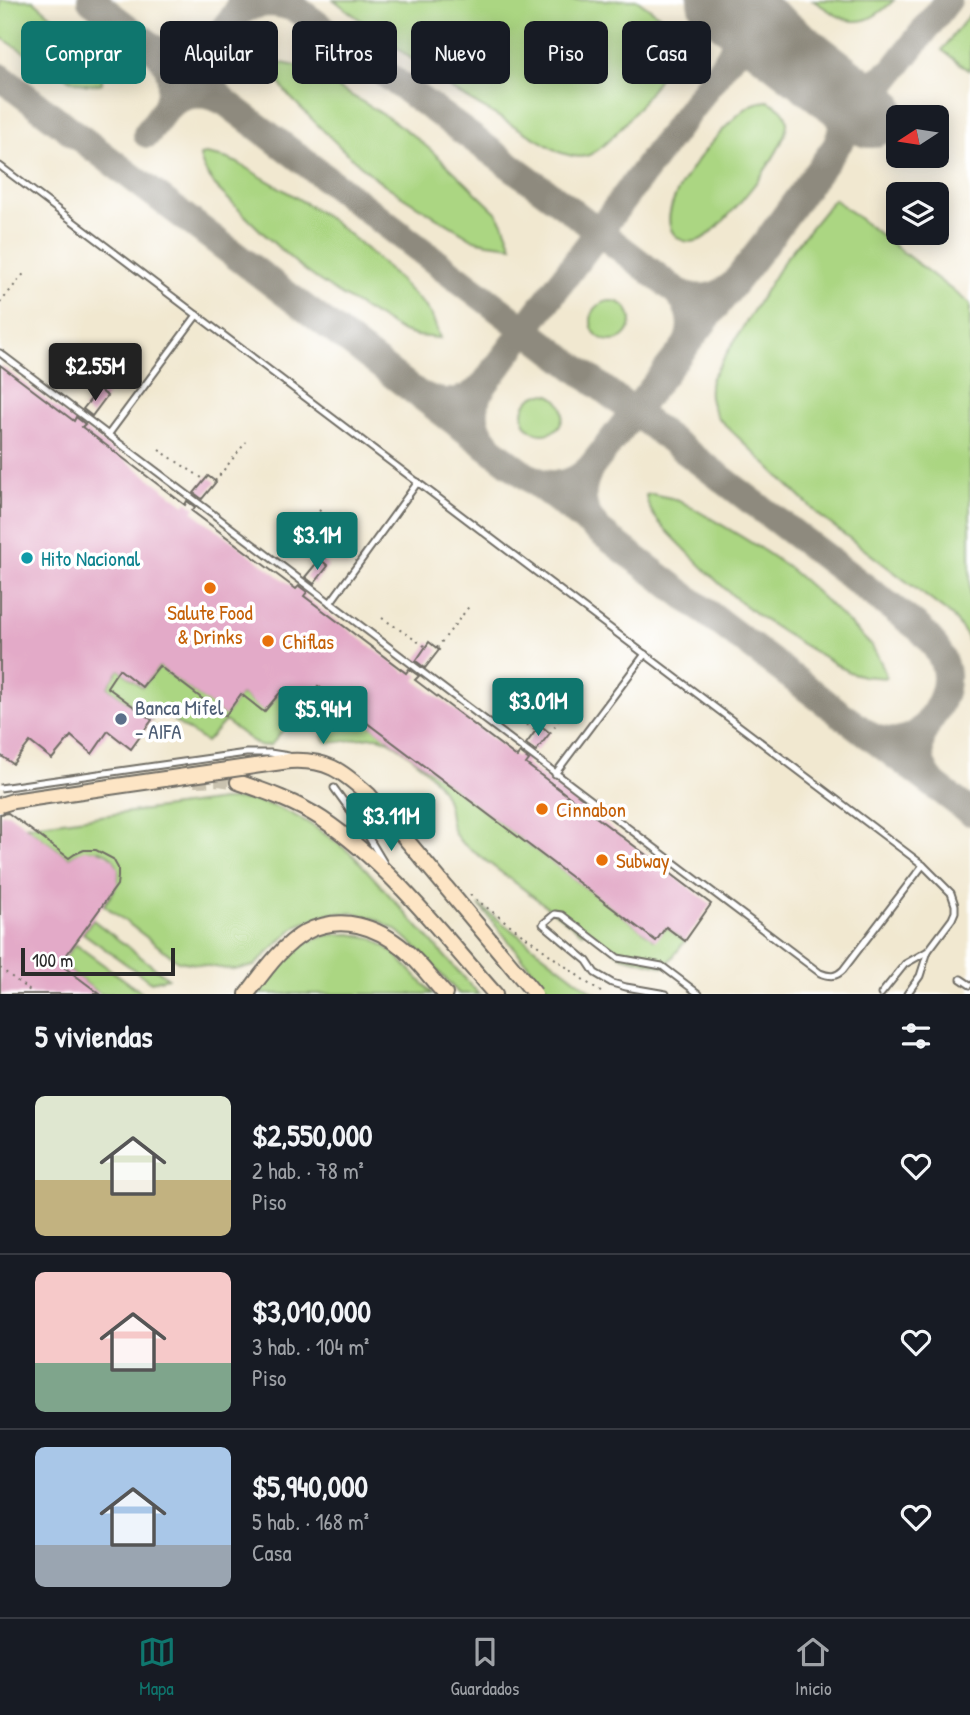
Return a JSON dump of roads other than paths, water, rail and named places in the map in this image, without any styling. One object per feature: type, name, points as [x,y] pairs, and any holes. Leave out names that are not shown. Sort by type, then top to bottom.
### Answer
[{"type":"main road","points":[[0,805],[274,763],[309,760],[336,769],[369,795],[535,994]]},
{"type":"main road","points":[[238,782],[293,802],[321,819],[360,849],[392,878],[495,994]]},
{"type":"main road","points":[[247,994],[275,959],[306,932],[344,923],[363,925],[382,933],[407,951],[445,994]]},
{"type":"lane","points":[[0,166],[923,865],[951,893],[955,912],[928,951],[920,976],[907,994]]},
{"type":"lane","points":[[108,435],[197,315]]},
{"type":"lane","points":[[0,353],[820,973],[837,975],[843,970],[923,865]]},
{"type":"lane","points":[[330,603],[418,482]]},
{"type":"lane","points":[[555,774],[645,654]]},
{"type":"lane","points":[[0,788],[246,753],[270,753],[309,760]]},
{"type":"lane","points":[[334,788],[363,828],[392,878]]},
{"type":"lane","points":[[666,994],[612,983],[596,973],[587,961],[543,925],[555,914],[562,915],[618,958],[662,966],[699,994]]},
{"type":"lane","points":[[881,994],[905,964],[928,951]]},
{"type":"lane","points":[[961,979],[970,985]]},
{"type":"tunnel","points":[[194,780],[219,779],[238,782]]},
{"type":"place","name":"Hito Nacional","points":[[27,558]]},
{"type":"place","name":"Salute Food & Drinks","points":[[210,588]]},
{"type":"place","name":"Chiflas","points":[[268,641]]},
{"type":"place","name":"Banca Mifel - AIFA","points":[[121,719]]},
{"type":"place","name":"Cinnabon","points":[[542,809]]},
{"type":"place","name":"Subway","points":[[602,860]]}]
